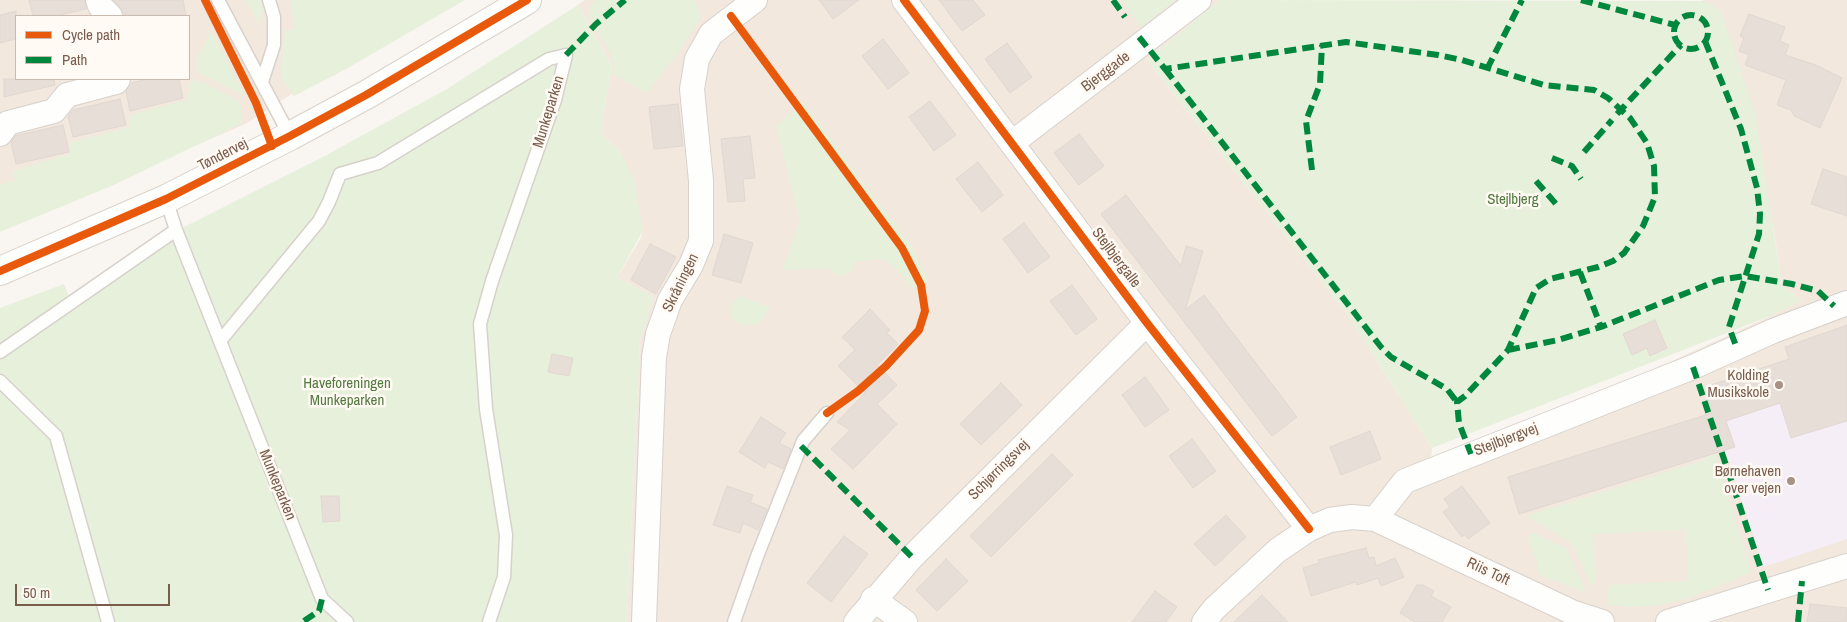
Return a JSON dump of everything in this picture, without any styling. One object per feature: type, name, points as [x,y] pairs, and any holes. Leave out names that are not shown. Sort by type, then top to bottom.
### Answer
[{"type":"street","points":[[98,0],[100,6],[109,15]]},
{"type":"street","name":"Tøndervej","points":[[0,271],[166,199],[290,136],[366,95],[526,0]]},
{"type":"street","name":"Skråningen","points":[[644,622],[654,357],[658,334],[670,300],[691,265],[702,241],[702,181],[692,88],[697,59],[711,34],[755,0]]},
{"type":"street","name":"Stejlbjergalle","points":[[904,0],[1147,323],[1309,529]]},
{"type":"street","name":"Bjerggade","points":[[1012,143],[1199,0]]},
{"type":"street","points":[[0,134],[8,123],[54,110],[67,95],[116,82],[117,80]]},
{"type":"street","name":"Stejlbjergvej","points":[[1375,519],[1405,481],[1694,367],[1782,327],[1847,303]]},
{"type":"street","name":"Schjørringsvej","points":[[856,622],[874,599],[919,550],[1147,323]]},
{"type":"street","points":[[1204,622],[1214,609],[1246,578],[1278,550],[1309,529],[1330,520],[1352,517],[1375,519]]},
{"type":"street","name":"Riis Toft","points":[[1375,519],[1574,612],[1602,622]]},
{"type":"street","points":[[1668,622],[1847,566]]},
{"type":"street","points":[[874,599],[905,622]]},
{"type":"lane","points":[[218,0],[290,136]]},
{"type":"lane","points":[[262,82],[274,44],[274,17],[269,0]]},
{"type":"lane","name":"Munkeparken","points":[[220,341],[319,221],[340,174],[378,163],[549,59],[566,54],[555,100],[492,281],[480,324],[486,409],[506,535],[504,577],[489,622]]},
{"type":"lane","name":"Munkeparken","points":[[166,199],[176,230],[322,599],[346,622]]},
{"type":"lane","points":[[0,352],[176,230]]},
{"type":"lane","points":[[0,380],[56,436],[108,622]]},
{"type":"lane","points":[[734,622],[758,554],[803,441],[827,413]]},
{"type":"shaded area","points":[[0,0],[437,0],[245,124],[0,231]]},
{"type":"shaded area","points":[[585,0],[1220,0],[1147,60],[1348,315],[1432,448],[1430,471],[1773,315],[1802,300],[1782,286],[1774,230],[1721,11],[1702,0],[1847,0],[1847,622],[627,622],[640,340],[653,297],[617,278],[642,236],[619,150],[600,133],[612,67],[578,5]]},
{"type":"shaded area","name":"Børnehaven over vejen","points":[[1842,380],[1847,394],[1847,539],[1764,567],[1716,423]]},
{"type":"green space","points":[[246,0],[260,0],[263,8],[259,25]]},
{"type":"green space","points":[[290,0],[465,0],[346,69],[294,96],[281,78],[284,31],[295,29]]},
{"type":"green space","points":[[597,0],[695,0],[701,17],[677,54],[646,93],[614,75],[612,56],[589,16],[592,4]]},
{"type":"green space","points":[[1122,0],[1176,0],[1141,27]]},
{"type":"green space","name":"Stejlbjerg","points":[[1220,0],[1705,1],[1721,11],[1756,115],[1782,286],[1802,300],[1773,315],[1432,448],[1348,315],[1147,60]]},
{"type":"green space","name":"Haveforeningen Munkeparken","points":[[578,5],[612,67],[600,133],[619,150],[634,179],[643,230],[617,278],[653,297],[640,340],[627,622],[0,622],[0,308],[64,284],[69,297],[184,227],[321,158],[447,89]]},
{"type":"green space","points":[[211,29],[245,96],[198,72],[198,55]]},
{"type":"green space","points":[[191,80],[203,82],[240,102],[242,123],[116,184],[0,232],[0,184],[15,181],[13,171],[70,154],[70,143],[129,127],[129,115],[187,100]]},
{"type":"green space","points":[[803,102],[911,245],[929,282],[912,288],[894,266],[882,259],[854,262],[852,271],[844,276],[835,275],[829,268],[782,270],[800,221],[776,126]]},
{"type":"green space","points":[[739,296],[770,307],[759,324],[741,325],[731,318],[730,307]]},
{"type":"green space","points":[[1708,429],[1751,572],[1694,596],[1661,605],[1633,607],[1607,605],[1609,585],[1688,581],[1686,530],[1677,527],[1681,530],[1593,534],[1596,585],[1591,584],[1571,542],[1526,516],[1705,460],[1699,433]]},
{"type":"green space","points":[[1531,532],[1566,548],[1585,588],[1584,592],[1538,574],[1538,563],[1528,542]]},
{"type":"building","points":[[29,0],[85,0],[86,9],[60,15],[33,15]]},
{"type":"building","points":[[113,0],[183,0],[186,15],[123,15],[120,7]]},
{"type":"building","points":[[819,0],[859,0],[833,19]]},
{"type":"building","points":[[939,0],[973,0],[985,15],[962,31]]},
{"type":"building","points":[[16,11],[15,39],[0,43],[0,15]]},
{"type":"building","points":[[1749,14],[1785,27],[1780,41],[1789,45],[1785,55],[1816,65],[1842,78],[1820,128],[1794,116],[1791,110],[1777,105],[1786,80],[1745,65],[1749,55],[1739,51],[1744,38],[1740,36]]},
{"type":"building","points":[[883,39],[909,73],[888,89],[862,56]]},
{"type":"building","points":[[1007,43],[1032,77],[1010,93],[985,59]]},
{"type":"building","points":[[4,79],[54,80],[55,85],[4,97]]},
{"type":"building","points":[[144,80],[179,80],[183,98],[130,111],[126,91],[131,83]]},
{"type":"building","points":[[120,99],[126,125],[73,137],[68,116],[73,110]]},
{"type":"building","points":[[930,101],[956,135],[934,151],[909,117]]},
{"type":"building","points":[[678,104],[683,146],[654,149],[649,107]]},
{"type":"building","points":[[63,125],[69,152],[16,164],[11,143],[15,136]]},
{"type":"building","points":[[1079,134],[1104,166],[1079,185],[1054,153]]},
{"type":"building","points":[[750,136],[755,178],[743,179],[745,201],[728,202],[721,139]]},
{"type":"building","points":[[978,162],[1003,195],[982,212],[956,179]]},
{"type":"building","points":[[1823,169],[1847,177],[1847,216],[1811,204]]},
{"type":"building","points":[[1126,195],[1181,266],[1186,246],[1203,251],[1185,310],[1204,295],[1297,417],[1272,436],[1101,214]]},
{"type":"building","points":[[1024,223],[1050,257],[1028,273],[1003,239]]},
{"type":"building","points":[[724,234],[753,243],[741,283],[712,275]]},
{"type":"building","points":[[650,244],[676,257],[656,294],[631,280]]},
{"type":"building","points":[[1072,285],[1097,319],[1076,335],[1050,301]]},
{"type":"building","points":[[870,309],[890,330],[887,333],[898,344],[877,365],[897,385],[877,404],[897,424],[853,469],[831,449],[850,430],[837,422],[865,393],[838,366],[855,350],[842,337]]},
{"type":"building","points":[[1655,320],[1667,348],[1650,356],[1647,348],[1632,355],[1623,334]]},
{"type":"building","points":[[1847,325],[1847,421],[1791,438],[1780,403],[1726,421],[1735,447],[1519,514],[1508,477],[1712,413],[1705,391],[1712,388],[1711,385],[1789,359],[1785,347]]},
{"type":"building","points":[[552,354],[573,358],[569,376],[548,372]]},
{"type":"building","points":[[1145,377],[1169,410],[1145,427],[1122,395]]},
{"type":"building","points":[[1001,383],[1022,405],[981,445],[960,424]]},
{"type":"building","points":[[761,417],[786,433],[779,443],[791,449],[783,469],[768,462],[765,468],[739,452]]},
{"type":"building","points":[[1370,431],[1381,459],[1341,475],[1330,447]]},
{"type":"building","points":[[1192,439],[1216,471],[1193,488],[1169,456]]},
{"type":"building","points":[[1052,454],[1073,475],[991,557],[970,536]]},
{"type":"building","points":[[727,486],[753,495],[750,502],[767,509],[758,530],[743,523],[740,533],[713,525]]},
{"type":"building","points":[[1462,486],[1490,523],[1468,539],[1465,534],[1462,537],[1443,512],[1450,507],[1444,499]]},
{"type":"building","points":[[321,496],[339,496],[340,521],[323,522]]},
{"type":"building","points":[[1226,515],[1246,537],[1215,566],[1194,544]]},
{"type":"building","points":[[844,536],[868,554],[831,602],[807,583]]},
{"type":"building","points":[[1366,548],[1369,558],[1374,557],[1376,566],[1395,558],[1404,577],[1381,586],[1378,578],[1357,585],[1356,582],[1311,596],[1303,568],[1319,563],[1318,560]]},
{"type":"building","points":[[946,559],[968,581],[937,611],[916,590]]},
{"type":"building","points":[[1417,585],[1423,585],[1434,591],[1431,596],[1451,607],[1442,622],[1415,622],[1400,613]]},
{"type":"building","points":[[1155,591],[1177,607],[1166,622],[1132,622]]},
{"type":"building","points":[[1262,595],[1288,622],[1234,622]]},
{"type":"building","points":[[1810,604],[1847,608],[1847,622],[1807,622]]},
{"type":"marked path","points":[[566,55],[596,24],[625,0]]},
{"type":"marked path","points":[[1113,0],[1125,17]]},
{"type":"marked path","points":[[1487,69],[1522,0]]},
{"type":"marked path","points":[[1581,0],[1675,25]]},
{"type":"marked path","points":[[1691,15],[1703,20],[1708,32],[1703,44],[1691,49],[1679,44],[1674,32],[1679,20],[1691,15]]},
{"type":"marked path","points":[[1139,37],[1165,69],[1346,42],[1438,55],[1462,60],[1544,85],[1594,90],[1608,98],[1630,118],[1647,143],[1654,166],[1655,197],[1643,226],[1624,253],[1613,261],[1598,267],[1550,279],[1536,288],[1508,350],[1465,396],[1457,402],[1459,423],[1471,454]]},
{"type":"marked path","points":[[1705,41],[1741,129],[1757,188],[1760,214],[1759,234],[1729,327],[1736,346]]},
{"type":"marked path","points":[[1312,170],[1306,121],[1320,84],[1322,45]]},
{"type":"marked path","points":[[1617,114],[1681,45]]},
{"type":"marked path","points":[[1165,69],[1381,347],[1391,357],[1447,389],[1457,402]]},
{"type":"marked path","points":[[1584,152],[1612,120]]},
{"type":"marked path","points":[[1552,158],[1572,166],[1581,179]]},
{"type":"marked path","points":[[1536,181],[1556,204]]},
{"type":"marked path","points":[[1580,272],[1601,327]]},
{"type":"marked path","points":[[1508,350],[1558,340],[1601,327],[1719,280],[1745,276],[1792,284],[1818,291],[1834,306]]},
{"type":"marked path","points":[[1693,367],[1768,590]]},
{"type":"marked path","points":[[801,446],[912,557]]},
{"type":"marked path","points":[[1798,622],[1802,581]]},
{"type":"marked path","points":[[304,621],[319,611],[322,599]]},
{"type":"cycle path","points":[[205,0],[256,103],[272,146]]},
{"type":"cycle path","points":[[0,271],[166,199],[290,136],[366,95],[527,0]]},
{"type":"cycle path","points":[[904,0],[1147,323],[1309,529]]},
{"type":"cycle path","points":[[731,16],[902,248],[921,285],[925,311],[919,330],[886,366],[858,391],[827,413]]},
{"type":"place","name":"Kolding Musikskole","points":[[1779,385]]},
{"type":"place","name":"Børnehaven over vejen","points":[[1791,481]]}]
